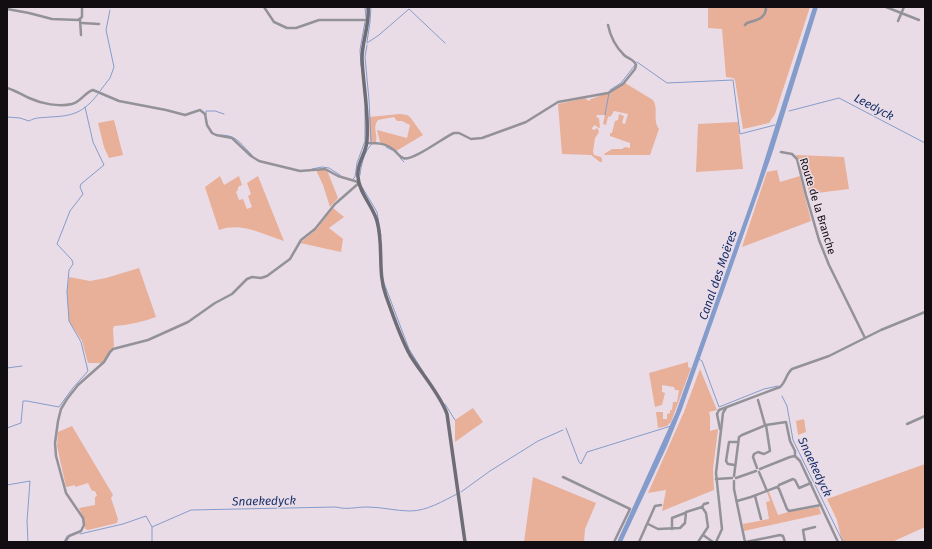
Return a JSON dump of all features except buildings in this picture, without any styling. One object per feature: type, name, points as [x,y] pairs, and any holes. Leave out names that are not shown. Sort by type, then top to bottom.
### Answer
[{"type":"main road","points":[[368,7],[368,20],[362,56],[367,99],[367,143],[358,166],[358,182],[374,213],[378,225],[382,279],[386,295],[410,354],[447,413],[459,490],[465,542]]},
{"type":"street","points":[[81,35],[82,23],[80,19],[82,16],[82,7]]},
{"type":"street","points":[[264,7],[274,22],[288,28],[319,20],[368,20]]},
{"type":"street","points":[[745,25],[763,17],[766,13],[766,7]]},
{"type":"street","points":[[886,7],[919,20]]},
{"type":"street","points":[[898,21],[904,7]]},
{"type":"street","points":[[7,10],[54,19],[80,19]]},
{"type":"street","points":[[82,23],[100,24]]},
{"type":"street","points":[[367,143],[384,144],[394,150],[402,158],[406,159],[428,149],[454,133],[470,138],[482,138],[524,122],[559,102],[610,92],[624,83],[636,65],[634,61],[622,53],[611,34],[608,25]]},
{"type":"street","points":[[7,88],[34,100],[52,104],[72,104],[80,100],[90,91],[122,102],[165,110],[185,116],[200,110],[205,114],[207,124],[212,133],[233,139],[252,157],[259,161],[301,172],[325,169],[337,176],[358,182]]},
{"type":"street","name":"Route de la Branche","points":[[781,152],[792,154],[797,159],[818,240],[865,338]]},
{"type":"street","points":[[65,542],[69,536],[81,531],[84,525],[80,513],[66,493],[55,450],[61,410],[72,392],[104,362],[109,352],[113,349],[148,340],[187,323],[215,303],[231,295],[247,279],[252,277],[264,277],[288,262],[293,256],[301,240],[314,230],[335,204],[358,182]]},
{"type":"street","points":[[717,414],[719,411],[728,407],[780,387],[788,372],[792,369],[828,356],[883,329],[925,312]]},
{"type":"street","points":[[758,400],[770,450],[764,454],[758,452],[754,454],[753,457],[767,491]]},
{"type":"street","points":[[716,542],[722,529],[718,496],[717,459],[723,416],[728,407]]},
{"type":"street","points":[[717,414],[720,413],[723,416]]},
{"type":"street","points":[[717,414],[721,431]]},
{"type":"street","points":[[907,424],[925,416]]},
{"type":"street","points":[[785,542],[783,536],[779,535],[745,542],[736,501],[734,478],[738,442],[741,435],[765,425],[786,422],[795,456],[800,460],[838,542]]},
{"type":"street","points":[[735,465],[727,463],[727,455],[729,442],[738,442]]},
{"type":"street","points":[[717,479],[734,478],[795,456]]},
{"type":"street","points":[[563,477],[630,509],[614,542]]},
{"type":"street","points":[[736,501],[755,496],[793,479],[799,488],[811,483]]},
{"type":"street","points":[[778,487],[789,510],[822,505]]},
{"type":"street","points":[[755,496],[761,519]]},
{"type":"street","points":[[672,529],[672,518],[702,507],[708,503]]},
{"type":"street","points":[[639,542],[655,506],[661,505]]},
{"type":"street","points":[[698,542],[708,526],[706,514],[702,507]]},
{"type":"street","points":[[648,524],[658,529],[679,529],[683,527],[686,521],[686,513]]},
{"type":"street","points":[[805,542],[803,530],[815,527]]},
{"type":"street","points":[[703,535],[713,542]]},
{"type":"shaded area","points":[[708,7],[810,7],[775,114],[769,123],[743,129],[735,80],[733,78],[726,77],[722,29],[708,28]]},
{"type":"shaded area","points":[[622,83],[625,83],[653,100],[655,103],[656,122],[659,129],[650,155],[604,154],[612,149],[622,149],[625,147],[630,148],[630,143],[610,136],[615,121],[618,120],[619,114],[624,116],[622,123],[625,124],[628,114],[614,111],[611,116],[608,117],[606,125],[603,124],[605,115],[597,115],[596,117],[599,118],[600,128],[595,125],[592,128],[595,130],[596,128],[598,129],[599,132],[595,138],[593,152],[594,155],[601,157],[602,162],[591,155],[562,154],[558,104],[586,98],[590,101],[590,99],[611,91]]},
{"type":"shaded area","points":[[400,114],[410,117],[423,135],[396,151],[380,142],[377,130],[407,138],[410,125],[402,121],[397,121],[394,117],[378,120],[375,126],[376,142],[370,141],[369,117]]},
{"type":"shaded area","points":[[114,120],[123,155],[109,158],[104,147],[98,123]]},
{"type":"shaded area","points":[[738,122],[743,169],[696,172],[698,124]]},
{"type":"shaded area","points":[[796,155],[844,157],[849,189],[809,194],[806,175],[802,172]]},
{"type":"shaded area","points":[[316,170],[327,170],[338,198],[330,207],[323,185]]},
{"type":"shaded area","points":[[777,170],[780,182],[800,176],[811,221],[742,247],[767,172]]},
{"type":"shaded area","points":[[220,176],[224,185],[239,176],[242,185],[238,187],[236,192],[239,200],[243,199],[247,209],[252,207],[248,196],[251,194],[247,183],[258,176],[284,241],[244,228],[235,227],[219,230],[205,187]]},
{"type":"shaded area","points":[[333,208],[344,217],[329,228],[343,239],[341,252],[300,243],[317,229]]},
{"type":"shaded area","points":[[139,268],[156,317],[135,323],[114,326],[114,346],[104,361],[102,363],[88,363],[82,341],[69,321],[67,292],[69,277],[90,281],[106,278]]},
{"type":"shaded area","points":[[688,362],[688,367],[691,368],[671,422],[667,426],[658,428],[656,412],[663,412],[663,419],[667,419],[667,414],[670,413],[670,410],[672,410],[673,402],[677,402],[679,390],[675,390],[674,387],[662,385],[662,392],[665,393],[662,405],[655,407],[649,373]]},
{"type":"shaded area","points":[[700,369],[717,410],[709,412],[710,431],[718,430],[713,469],[714,490],[662,511],[666,490],[648,493],[684,412]]},
{"type":"shaded area","points":[[473,408],[483,422],[455,442],[455,420]]},
{"type":"shaded area","points":[[804,419],[806,432],[798,435],[796,421]]},
{"type":"shaded area","points":[[72,426],[113,495],[111,498],[118,519],[117,523],[88,530],[85,529],[84,519],[79,508],[95,505],[95,497],[97,496],[95,491],[92,491],[88,483],[75,487],[75,485],[66,487],[57,446],[58,432]]},
{"type":"shaded area","points":[[925,464],[925,527],[892,542],[842,542],[837,520],[827,499]]},
{"type":"shaded area","points":[[533,477],[596,503],[585,529],[584,542],[524,542]]},
{"type":"shaded area","points":[[767,492],[769,492],[778,515],[819,507],[821,514],[744,531],[743,524],[769,519],[766,502],[770,501]]},
{"type":"water","points":[[813,7],[818,7],[772,154],[682,409],[667,446],[622,542],[617,542],[676,412],[756,187]]},
{"type":"waterway","points":[[365,7],[366,18]]},
{"type":"waterway","points":[[367,42],[371,7]]},
{"type":"waterway","points":[[367,43],[379,35],[409,9],[445,43]]},
{"type":"waterway","points":[[100,91],[110,78],[114,67],[106,30],[110,10]]},
{"type":"waterway","points":[[361,66],[360,50],[365,22]]},
{"type":"waterway","points":[[367,45],[365,57],[371,142]]},
{"type":"waterway","points":[[637,62],[667,83],[733,80],[740,134],[775,125]]},
{"type":"waterway","points":[[610,90],[621,83],[635,65]]},
{"type":"waterway","points":[[605,115],[609,93]]},
{"type":"waterway","points":[[7,117],[20,118],[29,121],[36,118],[65,116],[82,109],[98,94]]},
{"type":"waterway","name":"Leedyck","points":[[789,111],[839,98],[925,143]]},
{"type":"waterway","points":[[7,428],[21,423],[23,401],[59,407],[88,371],[81,342],[69,321],[67,292],[69,270],[73,264],[72,260],[57,244],[70,211],[83,194],[80,187],[81,184],[104,165],[93,142],[85,107]]},
{"type":"waterway","points":[[353,179],[355,177],[357,163],[365,141],[365,109]]},
{"type":"waterway","points":[[206,115],[206,111],[215,111],[224,114]]},
{"type":"waterway","points":[[221,135],[227,135],[235,139],[253,156]]},
{"type":"waterway","points":[[360,175],[365,155],[372,144]]},
{"type":"waterway","points":[[386,147],[392,150]]},
{"type":"waterway","points":[[400,158],[404,162]]},
{"type":"waterway","points":[[312,169],[322,167],[329,168],[340,175]]},
{"type":"waterway","points":[[362,187],[377,212],[381,236]]},
{"type":"waterway","points":[[384,283],[409,349],[424,373]]},
{"type":"waterway","name":"Snaekedyck","points":[[699,359],[702,361],[719,407],[764,389],[778,386]]},
{"type":"waterway","points":[[7,368],[22,366]]},
{"type":"waterway","name":"Snaekedyck","points":[[782,396],[787,406],[793,440],[843,542]]},
{"type":"waterway","points":[[445,404],[455,420]]},
{"type":"waterway","name":"Snaekedyck","points":[[566,428],[581,464],[587,452],[671,426]]},
{"type":"waterway","name":"Snaekedyck","points":[[461,492],[490,471],[538,441],[563,430]]},
{"type":"waterway","name":"Snaekedyck","points":[[7,485],[30,481],[27,521],[28,542]]},
{"type":"waterway","name":"Snaekedyck","points":[[80,534],[123,524],[146,516],[152,527],[191,510],[367,507],[416,511],[435,505],[457,494]]},
{"type":"waterway","points":[[152,527],[152,542]]},
{"type":"waterway","name":"Snaekedyck","points":[[64,542],[67,536]]},
{"type":"water label","name":"Canal des Moëres","points":[[718,275]]}]
